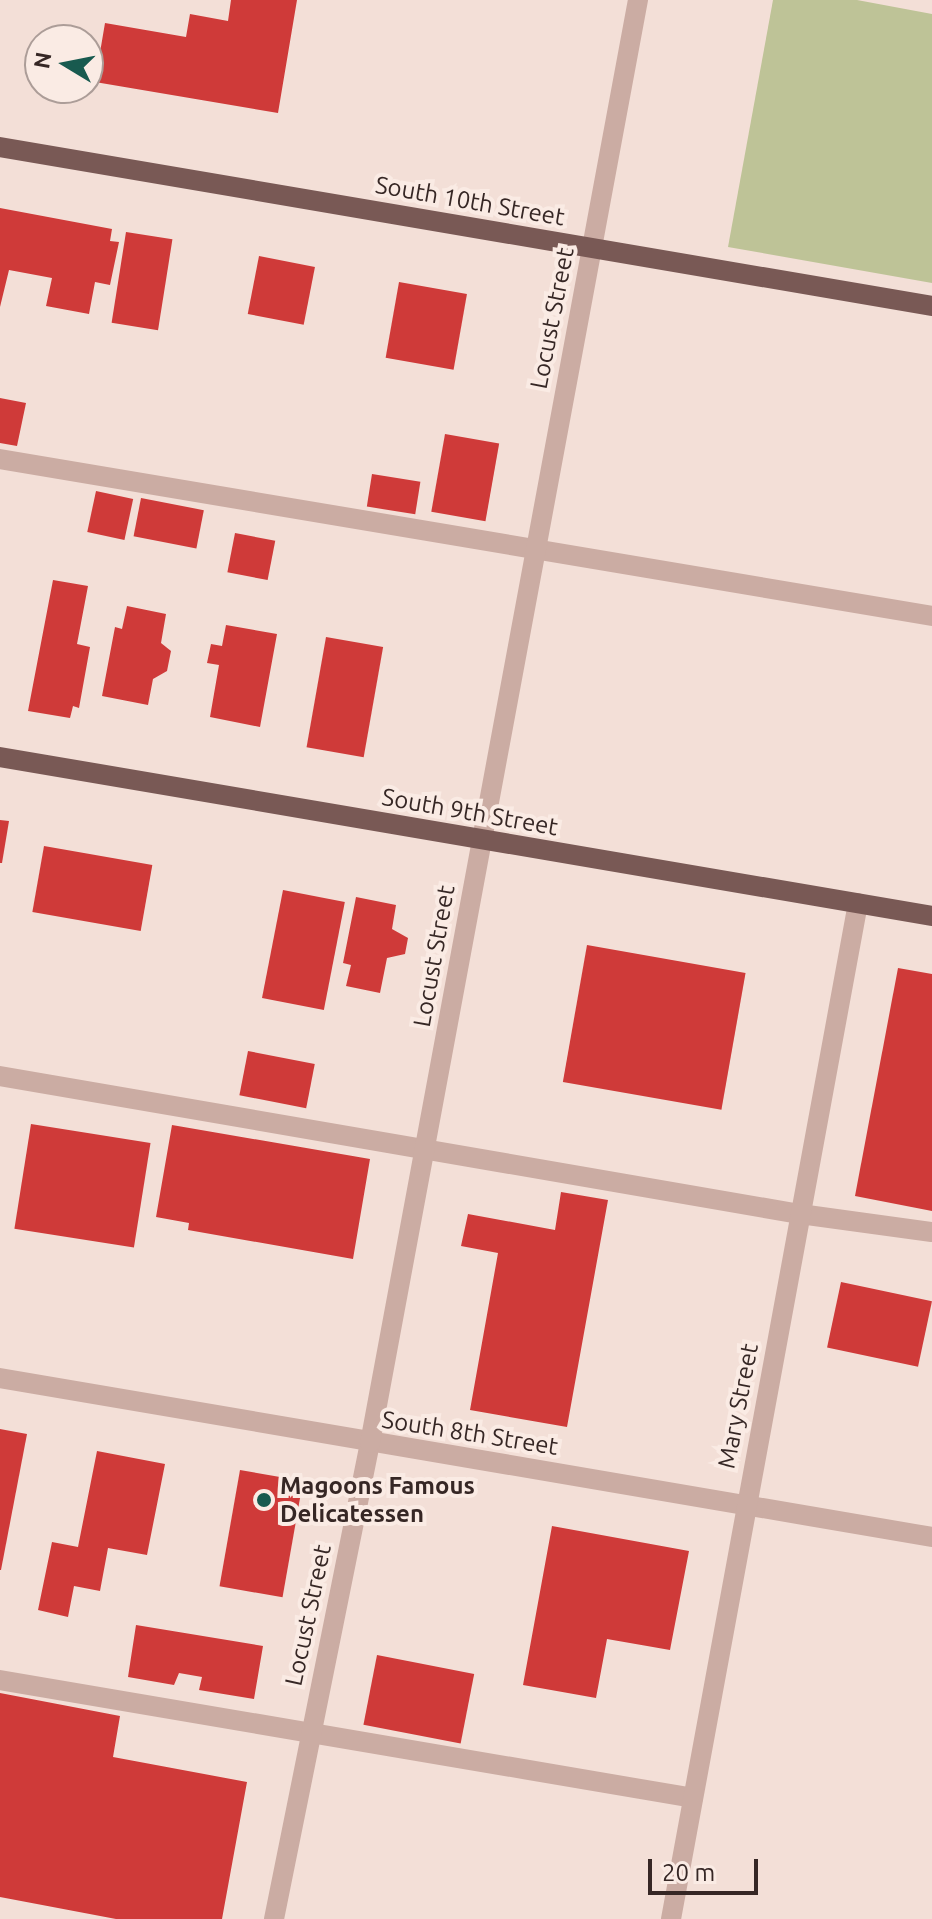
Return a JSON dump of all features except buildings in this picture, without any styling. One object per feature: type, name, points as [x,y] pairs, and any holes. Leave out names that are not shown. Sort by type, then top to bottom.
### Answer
[{"type":"main road","name":"South 10th Street","points":[[0,147],[932,306]]},
{"type":"main road","name":"South 9th Street","points":[[0,757],[932,916]]},
{"type":"street","name":"Locust Street","points":[[274,1919],[370,1443],[638,0]]},
{"type":"street","points":[[0,459],[932,616]]},
{"type":"street","name":"Mary Street","points":[[671,1919],[858,903]]},
{"type":"street","points":[[0,1076],[800,1214],[932,1232]]},
{"type":"street","name":"South 8th Street","points":[[0,1378],[932,1537]]},
{"type":"street","points":[[0,1680],[693,1798]]},
{"type":"green space","points":[[773,0],[857,0],[932,14],[932,283],[728,247]]},
{"type":"place","name":"Magoons Famous Delicatessen","points":[[264,1500]]}]
